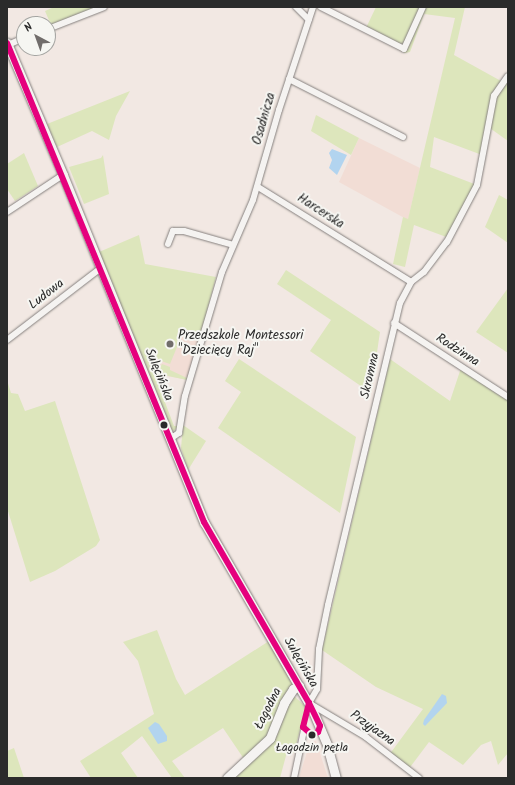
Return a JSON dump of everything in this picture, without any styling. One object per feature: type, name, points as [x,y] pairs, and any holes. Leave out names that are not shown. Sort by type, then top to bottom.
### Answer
[{"type":"street","points":[[56,26],[104,7]]},
{"type":"street","points":[[296,7],[309,20]]},
{"type":"street","name":"Osadnicza","points":[[170,439],[179,433],[192,371],[222,272],[258,187],[289,79],[313,7]]},
{"type":"street","points":[[321,7],[404,49],[423,7]]},
{"type":"street","name":"Sulęcińska","points":[[7,44],[10,60],[63,175],[204,522],[309,703],[320,726],[336,778]]},
{"type":"street","points":[[410,282],[424,272],[447,242],[477,185],[494,96],[508,76]]},
{"type":"street","points":[[289,79],[403,137]]},
{"type":"street","points":[[7,212],[63,175]]},
{"type":"street","name":"Harcerska","points":[[258,187],[369,258],[410,282]]},
{"type":"street","points":[[168,244],[174,231],[184,231],[233,245]]},
{"type":"street","name":"Ludowa","points":[[7,340],[101,268]]},
{"type":"street","name":"Skromna","points":[[309,703],[317,690],[319,649],[328,605],[394,323],[410,282]]},
{"type":"street","name":"Rodzinna","points":[[394,323],[508,397]]},
{"type":"street","name":"Łagodna","points":[[227,778],[270,738],[287,700],[299,686]]},
{"type":"street","name":"Przyjazna","points":[[309,703],[366,737],[419,778]]},
{"type":"street","points":[[294,778],[304,730]]},
{"type":"shaded area","points":[[359,138],[420,168],[408,220],[339,182]]},
{"type":"shaded area","name":"Przedszkole Montessori \"Dziecięcy Raj\"","points":[[209,309],[187,380],[153,373],[138,336]]},
{"type":"shaded area","points":[[316,741],[328,778],[299,778],[310,742]]},
{"type":"green space","points":[[54,7],[103,7],[56,23],[56,16],[47,16],[45,11]]},
{"type":"green space","points":[[376,7],[465,7],[454,55],[501,81],[508,81],[508,141],[487,126],[482,155],[434,137],[430,167],[477,185],[449,238],[414,225],[405,267],[393,264],[403,217],[408,219],[455,18],[424,14],[410,52],[405,53],[365,30]]},
{"type":"green space","points":[[130,91],[116,116],[109,140],[92,131],[57,147],[47,124]]},
{"type":"green space","points":[[316,115],[359,138],[351,155],[311,131]]},
{"type":"green space","points":[[24,153],[38,186],[15,201],[7,189],[7,164]]},
{"type":"green space","points":[[103,155],[109,194],[84,204],[69,167],[101,158]]},
{"type":"green space","points":[[499,195],[508,200],[508,243],[485,227]]},
{"type":"green space","points":[[139,235],[145,264],[216,277],[199,341],[182,335],[170,364],[158,360],[156,367],[160,368],[162,364],[170,367],[170,370],[187,378],[187,380],[154,373],[174,426],[178,426],[174,431],[171,430],[99,252]]},
{"type":"green space","points":[[286,270],[380,332],[371,393],[310,351],[331,320],[277,284]]},
{"type":"green space","points":[[508,288],[508,353],[476,332]]},
{"type":"green space","points":[[239,359],[356,437],[340,513],[218,428],[241,392],[225,381]]},
{"type":"green space","points":[[390,359],[450,401],[462,365],[508,399],[508,753],[498,765],[491,741],[481,745],[463,765],[429,742],[408,770],[389,755],[423,709],[376,687],[322,650]]},
{"type":"green space","points":[[7,380],[11,393],[18,394],[25,411],[55,401],[100,540],[96,546],[55,571],[30,582],[7,508]]},
{"type":"green space","points":[[183,425],[206,441],[188,470],[181,448]]},
{"type":"green space","points":[[157,630],[176,679],[185,695],[269,641],[294,684],[267,736],[244,759],[223,728],[172,761],[185,778],[172,778],[142,736],[121,753],[138,778],[91,778],[80,761],[154,714],[138,661],[123,642]]},
{"type":"green space","points":[[294,696],[306,707],[294,753],[287,752],[280,778],[233,778],[272,743],[285,710]]},
{"type":"green space","points":[[14,748],[24,778],[7,778],[7,751]]},
{"type":"water","points":[[332,149],[347,155],[337,175],[329,168],[332,160],[329,153]]},
{"type":"water","points":[[442,694],[446,696],[447,703],[425,726],[423,724],[424,720]]},
{"type":"water","points":[[155,722],[159,724],[167,736],[167,741],[158,744],[148,728]]},
{"type":"transit line","points":[[7,43],[204,522],[309,703]]},
{"type":"transit line","points":[[309,703],[320,726],[318,732],[312,735],[303,727],[309,703]]},
{"type":"place","name":"Przedszkole Montessori \"Dziecięcy Raj\"","points":[[170,344]]},
{"type":"place","name":"Łagodzin pętla","points":[[312,735]]}]
